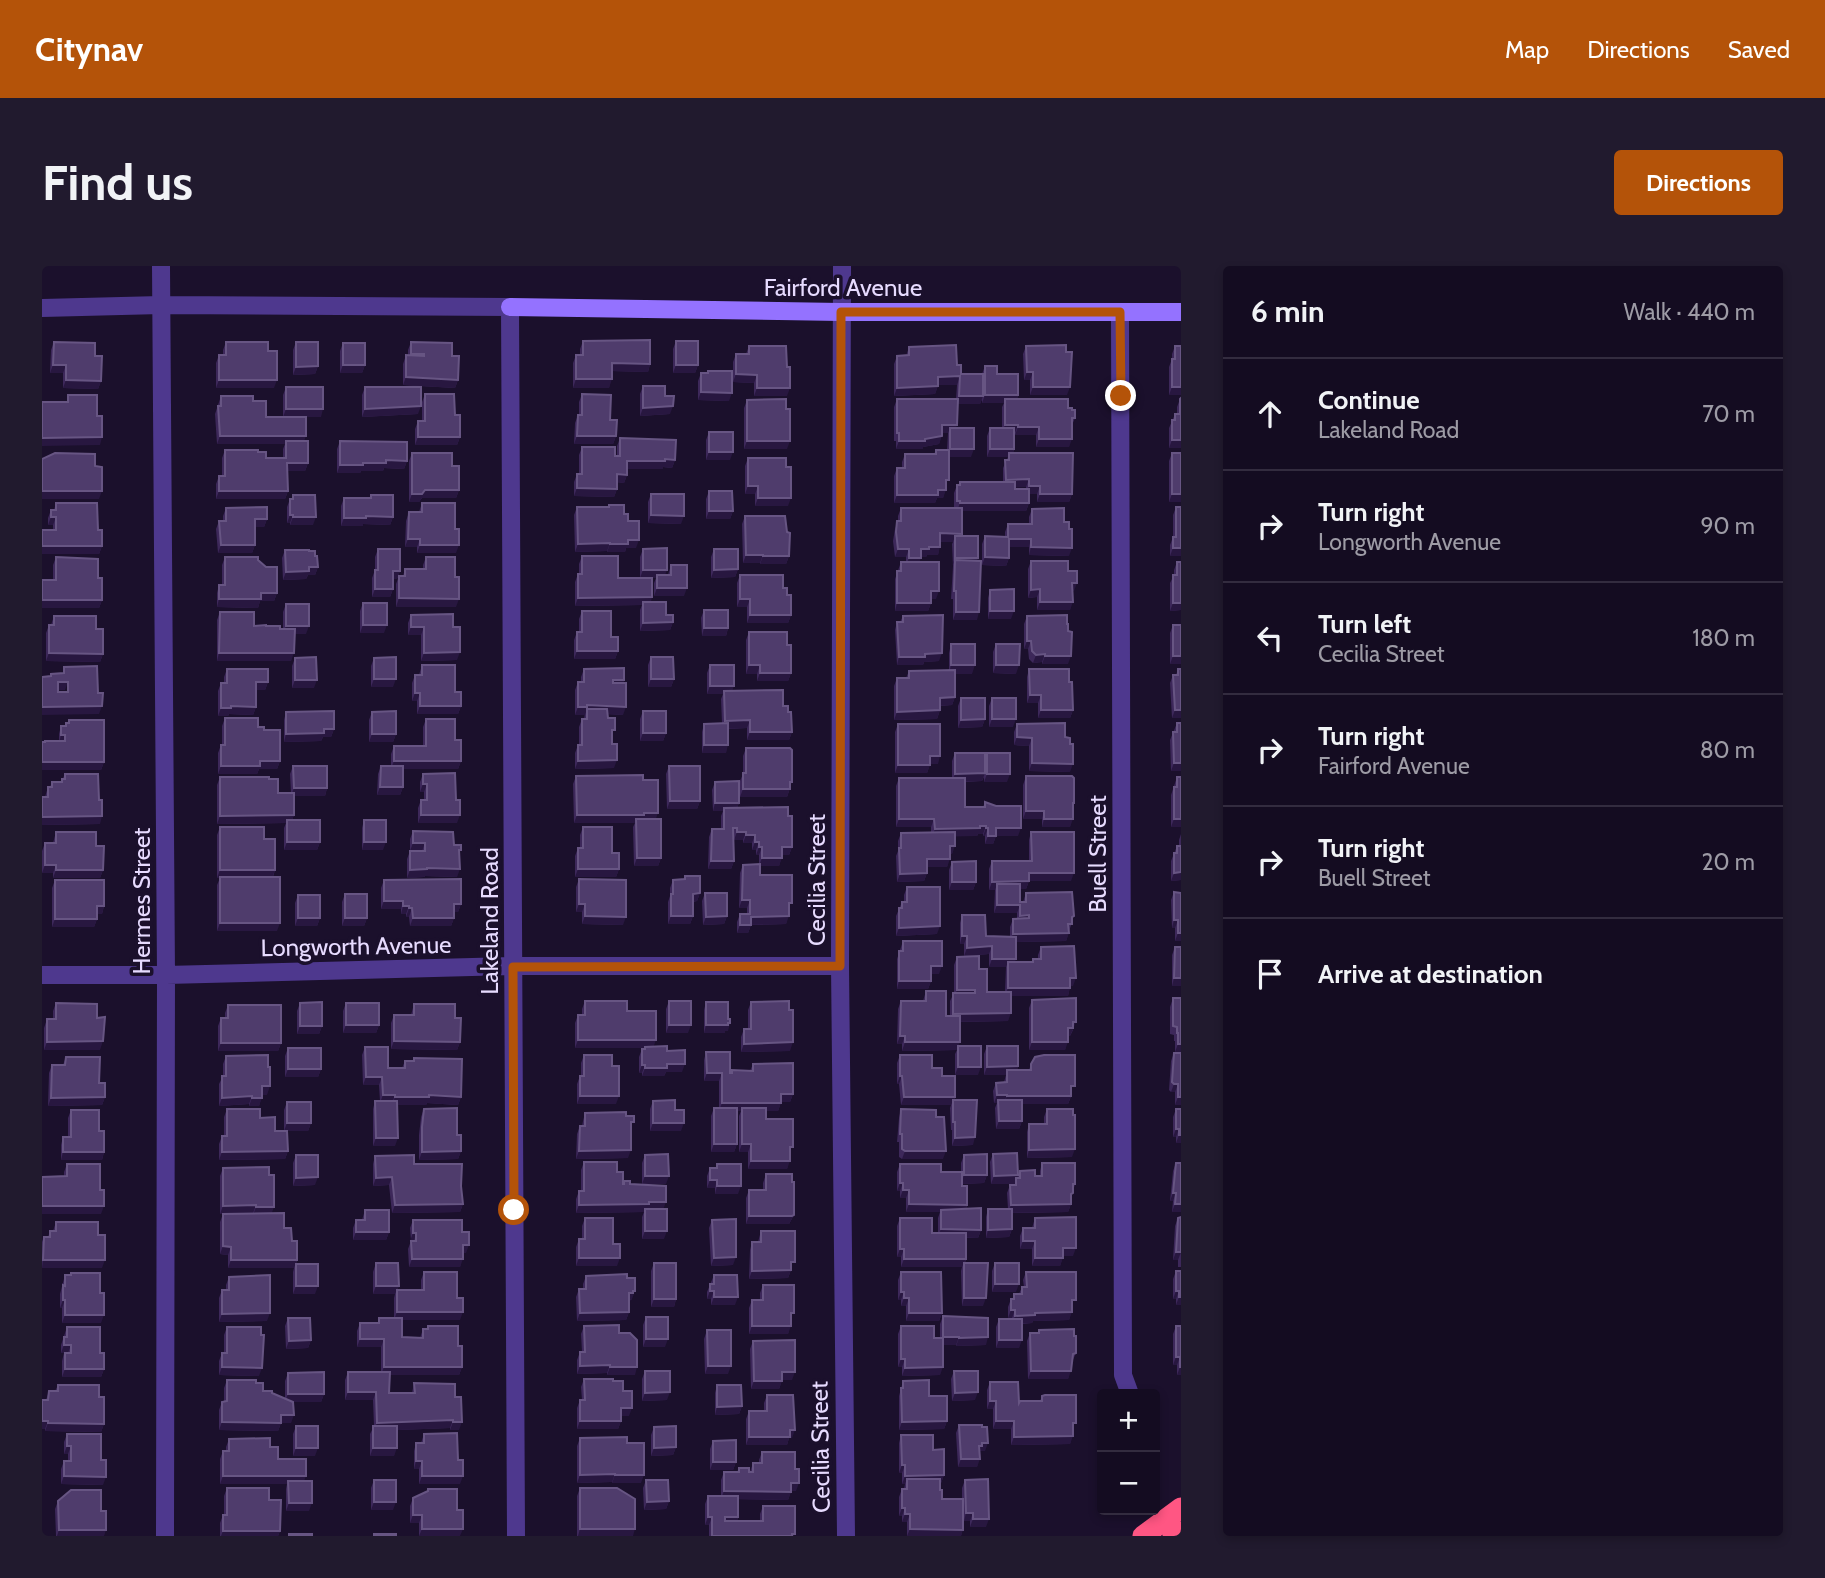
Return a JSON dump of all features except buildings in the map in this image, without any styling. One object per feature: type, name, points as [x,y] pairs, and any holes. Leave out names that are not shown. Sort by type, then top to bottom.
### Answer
[{"type":"highway","points":[[1143,1536],[1181,1508]]},
{"type":"highway","points":[[1173,1536],[1181,1532]]},
{"type":"street","name":"Hermes Street","points":[[161,266],[166,975],[164,1536]]},
{"type":"street","name":"Cecilia Street","points":[[842,266],[840,966],[846,1536]]},
{"type":"street","name":"Fairford Avenue","points":[[42,308],[161,305],[841,312],[1181,312]]},
{"type":"street","name":"Lakeland Road","points":[[510,307],[516,1536]]},
{"type":"street","name":"Buell Street","points":[[1120,312],[1123,1375],[1128,1389]]},
{"type":"street","name":"Longworth Avenue","points":[[42,975],[166,975],[513,967],[840,966]]},
{"type":"route","points":[[514,1210],[513,967],[840,966],[841,312],[1120,312],[1121,396]]}]
